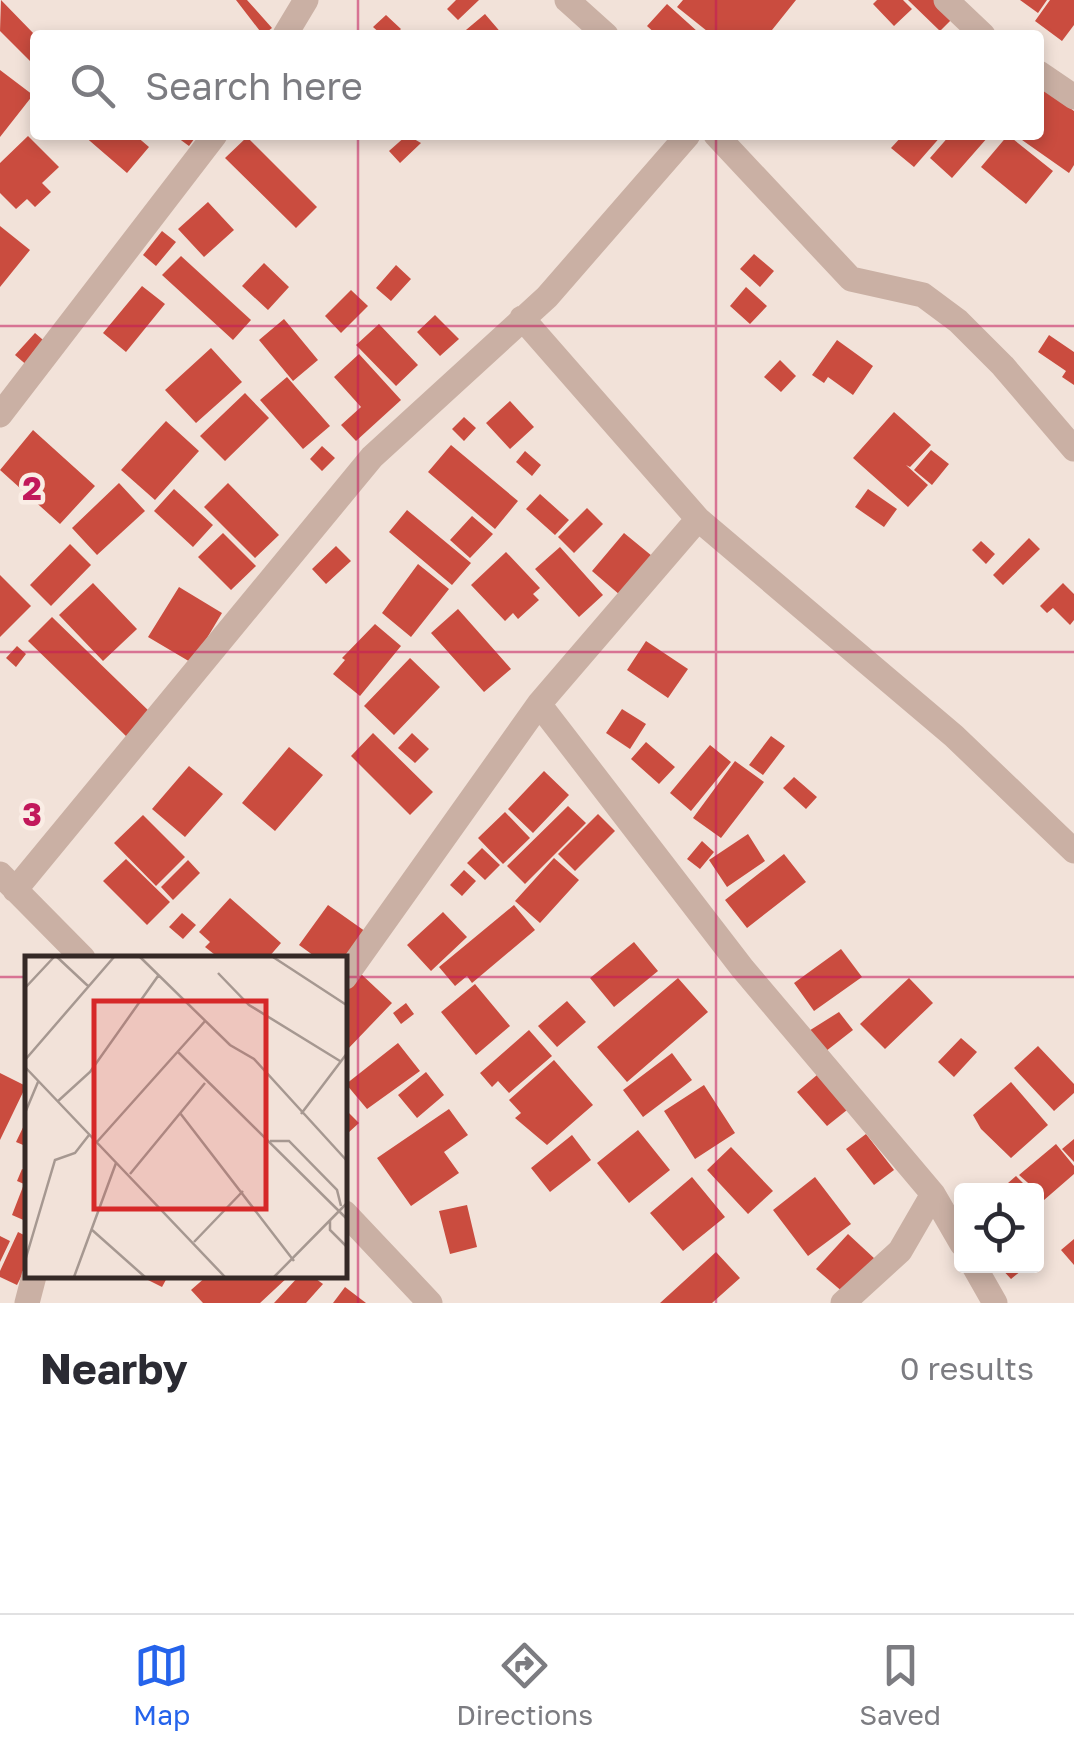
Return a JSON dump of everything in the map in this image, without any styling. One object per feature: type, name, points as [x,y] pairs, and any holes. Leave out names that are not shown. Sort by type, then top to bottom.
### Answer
[{"type":"street","points":[[288,30],[306,0]]},
{"type":"street","points":[[567,0],[600,30]]},
{"type":"street","points":[[946,0],[978,30]]},
{"type":"street","points":[[1044,76],[1074,97]]},
{"type":"street","points":[[0,414],[211,140]]},
{"type":"street","points":[[81,956],[8,882],[372,457],[546,297],[684,140]]},
{"type":"street","points":[[721,140],[851,278],[924,295],[958,321],[1003,366],[1074,449]]},
{"type":"street","points":[[522,318],[698,519],[954,736],[1074,850]]},
{"type":"street","points":[[348,973],[539,704],[698,519]]},
{"type":"street","points":[[539,704],[743,969],[933,1194],[954,1230]]},
{"type":"street","points":[[843,1303],[900,1250],[933,1194]]},
{"type":"street","points":[[348,1216],[430,1303]]},
{"type":"street","points":[[978,1273],[995,1303]]},
{"type":"street","points":[[27,1303],[33,1278]]},
{"type":"building","points":[[1,0],[30,30],[30,61],[0,31]]},
{"type":"building","points":[[236,0],[247,0],[272,28],[259,30]]},
{"type":"building","points":[[456,0],[479,0],[458,20],[447,9]]},
{"type":"building","points":[[683,0],[796,0],[772,30],[706,30],[677,7]]},
{"type":"building","points":[[877,0],[903,0],[912,9],[894,26],[873,4]]},
{"type":"building","points":[[908,0],[939,0],[955,16],[939,30]]},
{"type":"building","points":[[1020,0],[1047,0],[1038,13]]},
{"type":"building","points":[[1050,0],[1074,0],[1074,25],[1062,41],[1035,21]]},
{"type":"building","points":[[667,4],[696,30],[651,30],[647,26]]},
{"type":"building","points":[[485,14],[499,30],[466,30]]},
{"type":"building","points":[[386,15],[401,29],[376,30],[373,27]]},
{"type":"building","points":[[0,70],[30,93],[30,99],[0,137]]},
{"type":"building","points":[[1044,91],[1074,111],[1074,165],[1069,173],[1022,140],[1044,140]]},
{"type":"building","points":[[28,136],[59,167],[42,183],[51,192],[35,207],[27,199],[16,209],[0,193],[0,163]]},
{"type":"building","points":[[89,140],[141,140],[149,147],[127,173]]},
{"type":"building","points":[[244,140],[250,140],[317,207],[296,228],[225,158]]},
{"type":"building","points":[[401,140],[421,143],[400,163],[389,151]]},
{"type":"building","points":[[898,140],[938,140],[914,167],[891,148]]},
{"type":"building","points":[[946,140],[985,140],[952,178],[930,158]]},
{"type":"building","points":[[1004,140],[1014,140],[1053,171],[1026,204],[981,167]]},
{"type":"building","points":[[208,202],[234,230],[204,257],[178,229]]},
{"type":"building","points":[[0,226],[30,250],[0,287]]},
{"type":"building","points":[[162,231],[176,242],[156,266],[143,255]]},
{"type":"building","points":[[754,254],[774,271],[760,287],[740,269]]},
{"type":"building","points":[[181,256],[251,320],[233,340],[162,275]]},
{"type":"building","points":[[264,263],[289,287],[268,310],[242,286]]},
{"type":"building","points":[[396,265],[411,279],[391,301],[376,288]]},
{"type":"building","points":[[142,286],[165,304],[126,352],[103,333]]},
{"type":"building","points":[[746,287],[767,306],[750,324],[730,306]]},
{"type":"building","points":[[351,290],[368,306],[341,333],[325,316]]},
{"type":"building","points":[[435,315],[459,339],[440,356],[417,332]]},
{"type":"building","points":[[284,319],[318,360],[293,381],[259,340]]},
{"type":"building","points":[[379,324],[418,365],[396,386],[356,345]]},
{"type":"building","points":[[35,333],[49,345],[29,367],[15,355]]},
{"type":"building","points":[[1049,335],[1074,352],[1074,385],[1062,377],[1066,371],[1038,352]]},
{"type":"building","points":[[837,340],[873,366],[853,395],[828,377],[824,383],[812,375]]},
{"type":"building","points":[[211,348],[242,382],[196,423],[165,390]]},
{"type":"building","points":[[359,354],[401,400],[356,441],[341,425],[361,407],[334,377]]},
{"type":"building","points":[[780,360],[796,376],[781,392],[764,377]]},
{"type":"building","points":[[287,377],[330,426],[303,449],[260,400]]},
{"type":"building","points":[[245,393],[269,418],[225,461],[200,436]]},
{"type":"building","points":[[510,401],[534,427],[510,449],[486,423]]},
{"type":"building","points":[[894,412],[931,445],[910,467],[906,465],[928,485],[908,507],[853,458]]},
{"type":"building","points":[[464,417],[476,428],[464,441],[452,429]]},
{"type":"building","points":[[166,421],[199,451],[155,500],[121,470]]},
{"type":"building","points":[[33,430],[95,486],[60,524],[0,470]]},
{"type":"building","points":[[451,445],[518,501],[495,529],[428,472]]},
{"type":"building","points":[[322,446],[335,458],[322,471],[310,459]]},
{"type":"building","points":[[931,450],[949,464],[932,485],[914,470]]},
{"type":"building","points":[[525,451],[541,465],[532,476],[516,462]]},
{"type":"building","points":[[119,483],[145,511],[97,555],[72,528]]},
{"type":"building","points":[[228,483],[279,535],[255,558],[204,507]]},
{"type":"building","points":[[174,489],[213,525],[193,547],[154,511]]},
{"type":"building","points":[[868,489],[897,509],[884,527],[855,507]]},
{"type":"building","points":[[540,494],[569,520],[555,535],[526,509]]},
{"type":"building","points":[[587,508],[603,524],[574,553],[558,537]]},
{"type":"building","points":[[407,510],[471,563],[452,585],[389,532]]},
{"type":"building","points":[[472,516],[493,534],[470,558],[450,540]]},
{"type":"building","points":[[223,533],[256,566],[231,590],[198,557]]},
{"type":"building","points":[[624,533],[652,556],[620,595],[592,571]]},
{"type":"building","points":[[1029,538],[1040,549],[1003,585],[993,575]]},
{"type":"building","points":[[981,541],[995,554],[986,564],[972,550]]},
{"type":"building","points":[[70,544],[91,565],[51,606],[30,585]]},
{"type":"building","points":[[336,546],[351,561],[326,584],[312,569]]},
{"type":"building","points":[[560,547],[603,595],[579,617],[535,569]]},
{"type":"building","points":[[506,552],[540,588],[533,594],[539,600],[518,619],[513,613],[505,621],[471,585]]},
{"type":"building","points":[[418,564],[449,589],[411,637],[382,613]]},
{"type":"building","points":[[0,575],[31,606],[0,637]]},
{"type":"building","points":[[93,583],[137,629],[103,661],[59,615]]},
{"type":"building","points":[[1063,583],[1074,594],[1074,620],[1070,625],[1053,608],[1047,613],[1040,606]]},
{"type":"building","points":[[179,587],[222,613],[192,663],[148,637]]},
{"type":"building","points":[[458,609],[511,669],[484,692],[431,633]]},
{"type":"building","points":[[52,617],[152,714],[128,738],[28,641]]},
{"type":"building","points":[[375,624],[401,646],[360,696],[333,674],[345,660],[342,658]]},
{"type":"building","points":[[646,641],[688,669],[668,698],[627,670]]},
{"type":"building","points":[[17,646],[26,654],[16,667],[6,658]]},
{"type":"building","points":[[410,658],[440,687],[394,735],[364,706]]},
{"type":"building","points":[[622,709],[646,724],[630,749],[606,733]]},
{"type":"building","points":[[373,733],[433,792],[410,815],[351,756]]},
{"type":"building","points":[[412,733],[429,749],[415,763],[398,748]]},
{"type":"building","points":[[771,736],[785,746],[763,775],[749,765]]},
{"type":"building","points":[[646,742],[675,767],[659,784],[631,759]]},
{"type":"building","points":[[710,745],[731,762],[691,811],[670,793]]},
{"type":"building","points":[[289,747],[323,775],[275,831],[242,803]]},
{"type":"building","points":[[735,761],[764,782],[721,838],[693,818]]},
{"type":"building","points":[[189,766],[223,794],[185,837],[152,809]]},
{"type":"building","points":[[544,771],[569,795],[533,833],[508,809]]},
{"type":"building","points":[[794,777],[817,797],[806,809],[783,788]]},
{"type":"building","points":[[568,806],[586,823],[525,884],[507,866]]},
{"type":"building","points":[[505,812],[530,838],[503,864],[478,838]]},
{"type":"building","points":[[598,814],[615,831],[575,871],[558,854]]},
{"type":"building","points":[[143,815],[185,857],[156,886],[114,843]]},
{"type":"building","points":[[748,834],[765,861],[727,887],[709,860]]},
{"type":"building","points":[[702,841],[714,852],[700,869],[687,859]]},
{"type":"building","points":[[482,848],[500,865],[485,880],[467,863]]},
{"type":"building","points":[[784,854],[806,882],[747,928],[725,900]]},
{"type":"building","points":[[554,858],[579,880],[540,923],[515,901]]},
{"type":"building","points":[[126,859],[170,902],[147,925],[103,881]]},
{"type":"building","points":[[188,860],[200,873],[173,900],[161,887]]},
{"type":"building","points":[[464,870],[476,881],[462,896],[450,885]]},
{"type":"building","points":[[230,898],[281,943],[270,956],[216,956],[205,947],[210,942],[199,932]]},
{"type":"building","points":[[328,905],[369,934],[347,956],[314,956],[299,945]]},
{"type":"building","points":[[514,905],[535,930],[472,983],[467,976],[455,986],[439,967]]},
{"type":"building","points":[[443,912],[467,937],[431,971],[407,945]]},
{"type":"building","points":[[182,913],[196,925],[183,939],[169,927]]},
{"type":"building","points":[[634,942],[658,971],[614,1007],[590,978]]},
{"type":"building","points":[[841,949],[862,977],[814,1011],[794,983]]},
{"type":"building","points":[[361,974],[392,1003],[348,1049],[348,988]]},
{"type":"building","points":[[678,978],[708,1012],[627,1082],[597,1047]]},
{"type":"building","points":[[909,978],[933,1003],[885,1049],[860,1024]]},
{"type":"building","points":[[475,984],[510,1026],[476,1055],[441,1012]]},
{"type":"building","points":[[567,1001],[586,1022],[557,1047],[538,1026]]},
{"type":"building","points":[[406,1003],[414,1014],[401,1024],[393,1013]]},
{"type":"building","points":[[839,1012],[853,1030],[821,1055],[804,1034]]},
{"type":"building","points":[[529,1030],[552,1056],[509,1093],[498,1081],[492,1087],[480,1073]]},
{"type":"building","points":[[961,1038],[977,1052],[954,1077],[938,1062]]},
{"type":"building","points":[[398,1043],[420,1071],[367,1109],[348,1082]]},
{"type":"building","points":[[1038,1046],[1074,1084],[1074,1093],[1054,1111],[1014,1068]]},
{"type":"building","points":[[672,1053],[692,1080],[643,1117],[623,1090]]},
{"type":"building","points":[[554,1060],[593,1105],[547,1145],[515,1118],[521,1113],[509,1100]]},
{"type":"building","points":[[426,1072],[444,1095],[417,1118],[398,1095]]},
{"type":"building","points":[[0,1073],[25,1088],[0,1140]]},
{"type":"building","points":[[817,1075],[847,1110],[827,1126],[797,1092]]},
{"type":"building","points":[[1011,1082],[1048,1125],[1011,1158],[981,1129],[973,1115]]},
{"type":"building","points":[[704,1085],[735,1133],[695,1159],[664,1111]]},
{"type":"building","points":[[449,1109],[468,1135],[444,1152],[459,1173],[411,1206],[377,1158]]},
{"type":"building","points":[[348,1112],[359,1123],[348,1133]]},
{"type":"building","points":[[25,1123],[25,1146],[16,1142]]},
{"type":"building","points":[[638,1130],[670,1170],[629,1203],[597,1163]]},
{"type":"building","points":[[866,1134],[894,1170],[874,1185],[846,1149]]},
{"type":"building","points":[[572,1135],[591,1160],[550,1192],[531,1168]]},
{"type":"building","points":[[1074,1139],[1074,1162],[1062,1149]]},
{"type":"building","points":[[1056,1144],[1074,1166],[1074,1174],[1044,1200],[1044,1183],[1028,1183],[1019,1175]]},
{"type":"building","points":[[731,1147],[773,1191],[748,1214],[707,1170]]},
{"type":"building","points":[[22,1169],[25,1170],[25,1221],[12,1215],[24,1184],[17,1181]]},
{"type":"building","points":[[692,1177],[725,1217],[683,1251],[650,1213]]},
{"type":"building","points":[[815,1177],[851,1224],[808,1256],[773,1210]]},
{"type":"building","points":[[467,1205],[477,1247],[450,1254],[439,1211]]},
{"type":"building","points":[[18,1232],[25,1236],[25,1269],[17,1285],[0,1277]]},
{"type":"building","points":[[848,1234],[875,1259],[844,1293],[816,1269]]},
{"type":"building","points":[[0,1236],[10,1241],[0,1262]]},
{"type":"building","points":[[1074,1239],[1074,1265],[1061,1250]]},
{"type":"building","points":[[716,1252],[740,1278],[712,1303],[660,1303]]},
{"type":"building","points":[[144,1278],[167,1278],[162,1287]]},
{"type":"building","points":[[205,1278],[287,1278],[260,1303],[203,1303],[191,1290]]},
{"type":"building","points":[[297,1278],[315,1278],[323,1284],[306,1303],[274,1303]]},
{"type":"building","points":[[345,1287],[366,1303],[333,1303]]}]
